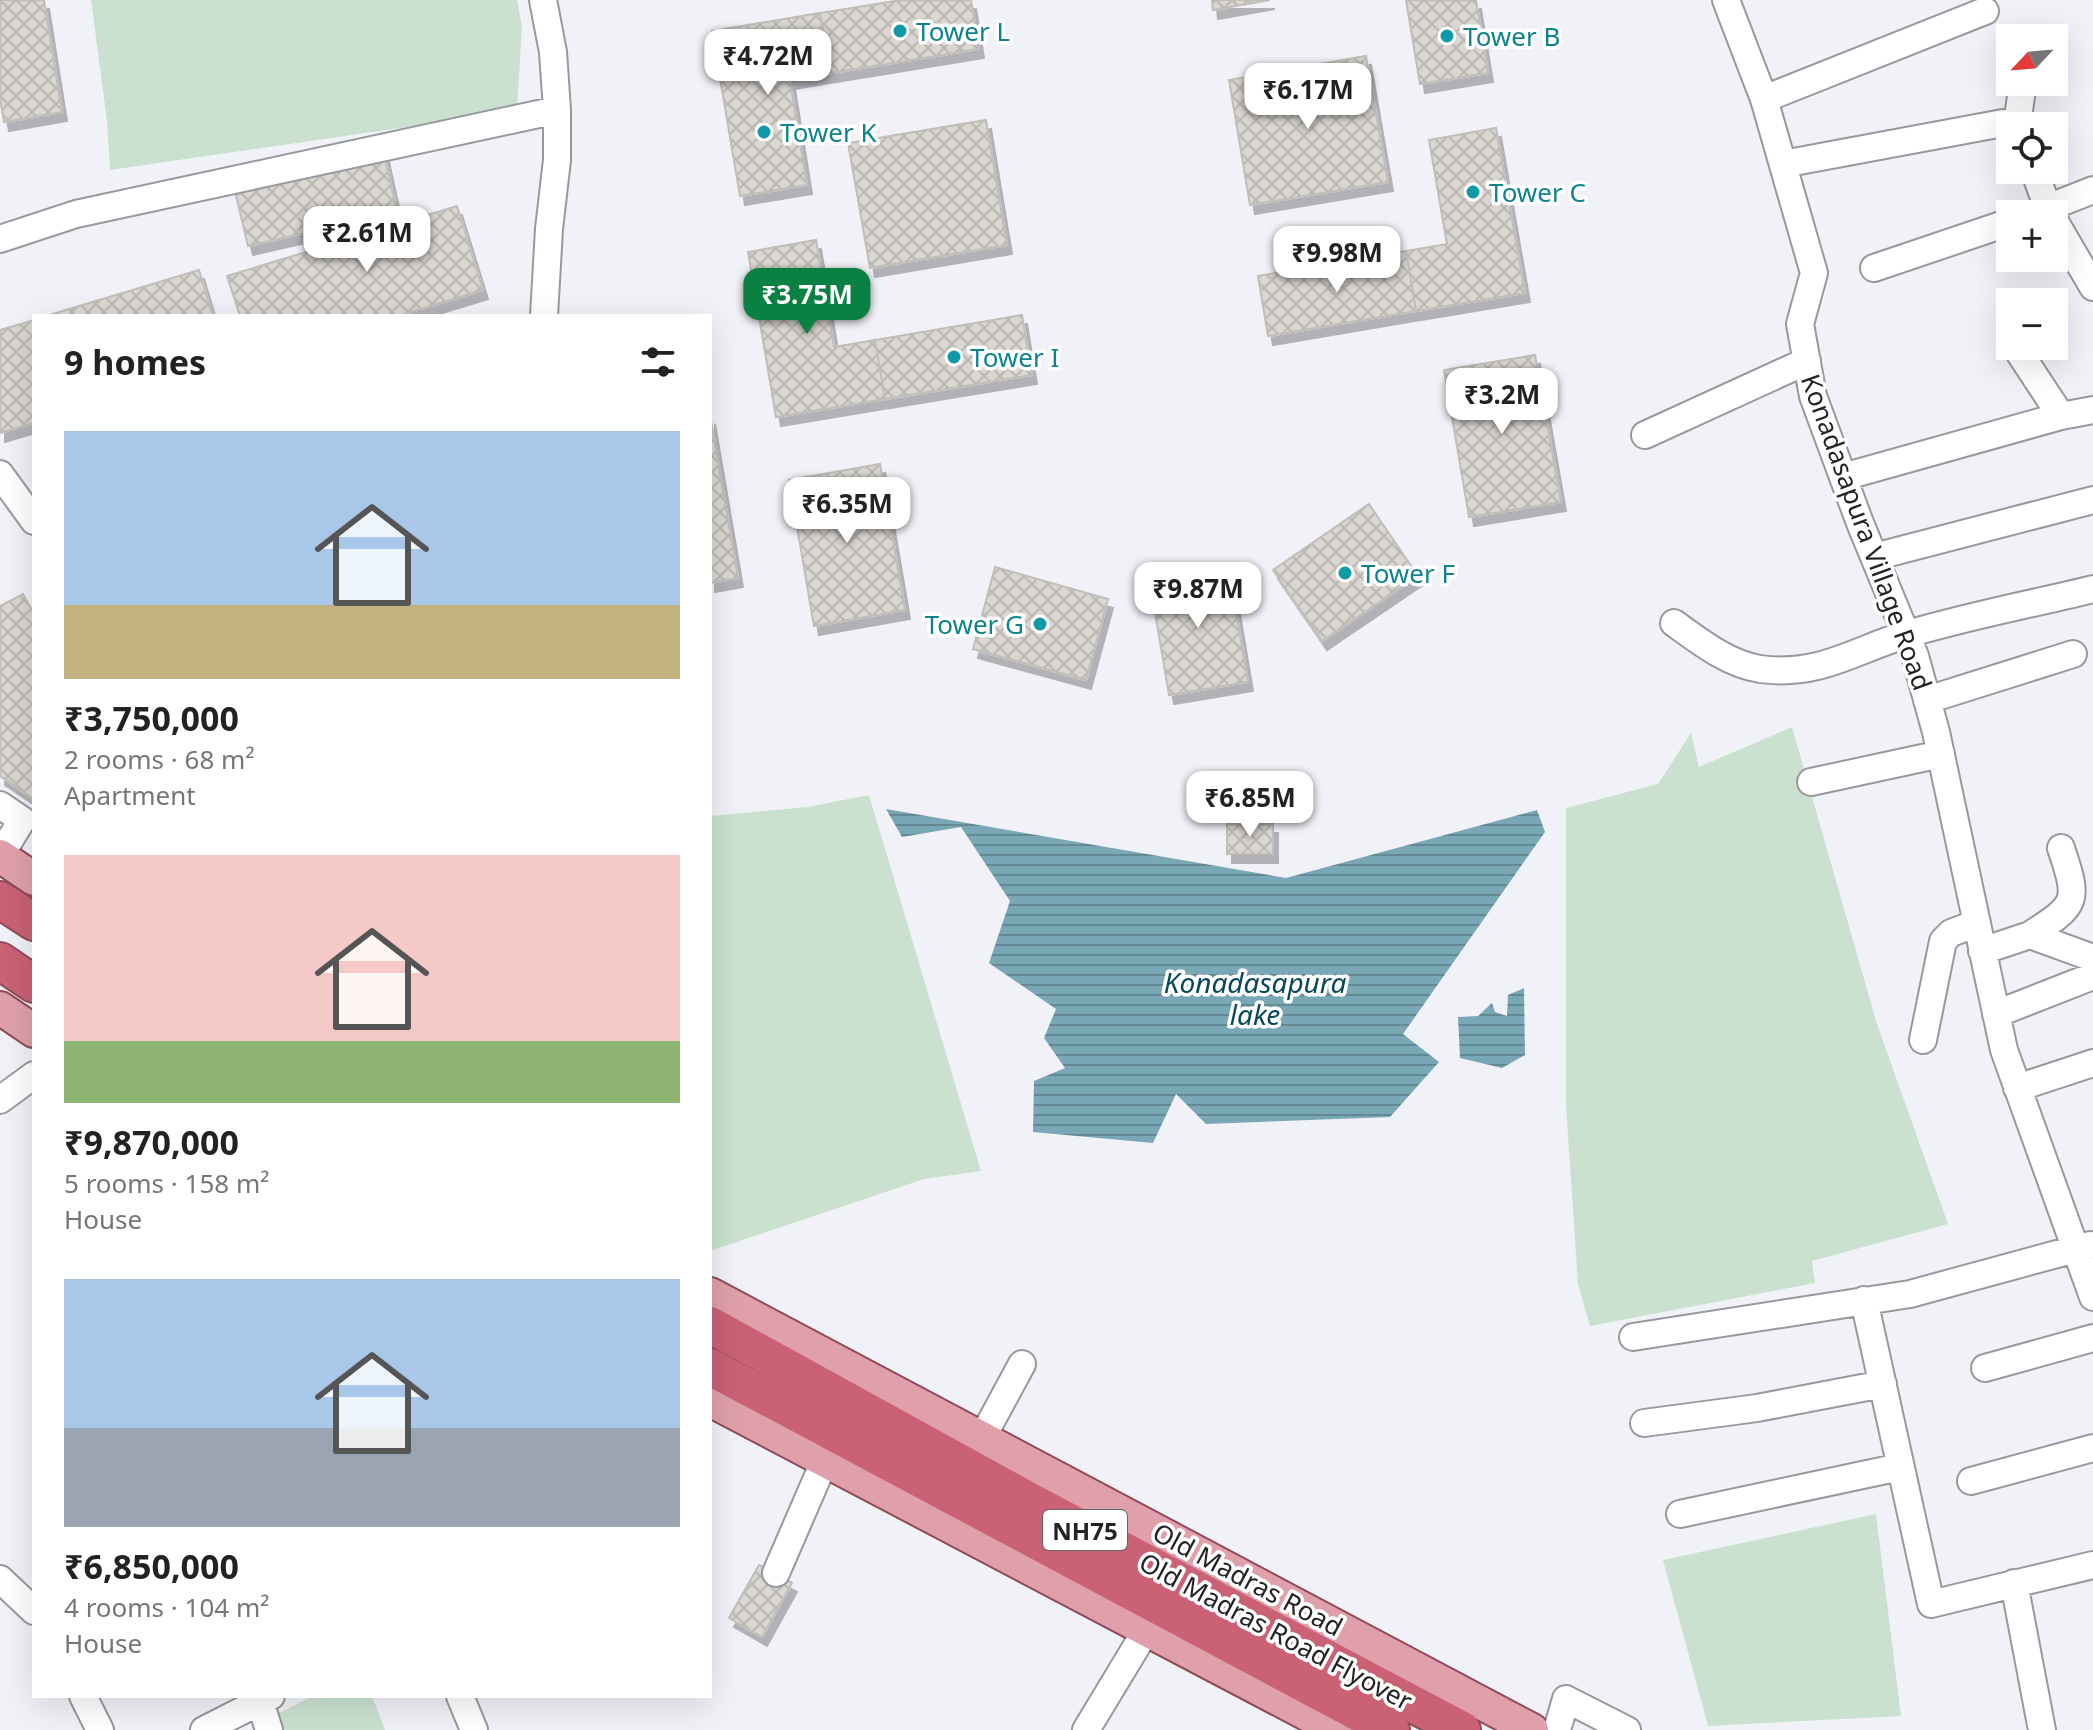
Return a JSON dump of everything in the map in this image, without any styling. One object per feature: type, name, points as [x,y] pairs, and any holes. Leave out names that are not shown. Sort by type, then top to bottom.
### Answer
[{"type":"highway","points":[[0,900],[32,921]]},
{"type":"highway","points":[[0,961],[32,983]]},
{"type":"highway","name":"Old Madras Road Flyover","points":[[712,1326],[1028,1500],[1462,1730]]},
{"type":"highway","name":"Old Madras Road Flyover","points":[[712,1368],[1391,1730]]},
{"type":"main road","points":[[0,856],[32,878]]},
{"type":"main road","points":[[0,1008],[32,1030]]},
{"type":"main road","name":"Old Madras Road","points":[[712,1295],[1532,1730]]},
{"type":"main road","points":[[712,1401],[1337,1730]]},
{"type":"street","points":[[543,0],[553,52],[557,110],[557,160],[544,314]]},
{"type":"street","name":"Konadasapura Village Road","points":[[1726,0],[1764,99],[1814,273],[1800,324],[1813,396],[1915,656],[1941,754],[2004,1050],[2084,1246],[2093,1297]]},
{"type":"street","points":[[1764,99],[1985,11]]},
{"type":"street","points":[[0,239],[76,214],[557,110]]},
{"type":"street","points":[[1783,164],[1996,124]]},
{"type":"street","points":[[2068,203],[2093,190]]},
{"type":"street","points":[[1874,268],[1996,227]]},
{"type":"street","points":[[2068,248],[2093,287]]},
{"type":"street","points":[[2024,360],[2061,416]]},
{"type":"street","points":[[1645,435],[1807,361]]},
{"type":"street","points":[[1843,477],[2061,416],[2093,410]]},
{"type":"street","points":[[0,474],[32,518]]},
{"type":"street","points":[[1874,557],[2093,500]]},
{"type":"street","points":[[1674,623],[1738,662],[1756,668],[1816,668],[1906,635],[2093,589]]},
{"type":"street","points":[[1927,700],[2073,654]]},
{"type":"street","points":[[1811,782],[1941,754]]},
{"type":"street","points":[[0,805],[28,824],[0,856]]},
{"type":"street","points":[[1982,951],[2030,935],[2058,917],[2072,899],[2072,881],[2061,848]]},
{"type":"street","points":[[1923,1040],[1943,941],[1951,933],[1977,923]]},
{"type":"street","points":[[2030,935],[2093,958]]},
{"type":"street","points":[[1996,1014],[2093,976]]},
{"type":"street","points":[[2017,1088],[2093,1063]]},
{"type":"street","points":[[0,1100],[32,1076]]},
{"type":"street","points":[[1633,1337],[1910,1294],[2084,1246]]},
{"type":"street","points":[[1864,1300],[1931,1604],[2093,1565]]},
{"type":"street","points":[[1985,1368],[2093,1338]]},
{"type":"street","points":[[982,1438],[1022,1364]]},
{"type":"street","points":[[1644,1423],[1757,1408],[1883,1384]]},
{"type":"street","points":[[1971,1481],[2093,1448]]},
{"type":"street","points":[[776,1573],[825,1460]]},
{"type":"street","points":[[1680,1514],[1900,1467]]},
{"type":"street","points":[[0,1579],[32,1609]]},
{"type":"street","points":[[2014,1583],[2042,1730]]},
{"type":"street","points":[[1086,1730],[1147,1629]]},
{"type":"street","points":[[84,1698],[100,1730]]},
{"type":"street","points":[[461,1698],[474,1730]]},
{"type":"street","points":[[204,1730],[266,1699],[269,1730]]},
{"type":"street","points":[[1557,1730],[1566,1699],[1627,1730]]},
{"type":"green space","points":[[91,0],[517,0],[522,26],[517,111],[110,170],[107,121]]},
{"type":"green space","points":[[1792,727],[1876,1021],[1948,1224],[1812,1261],[1815,1283],[1590,1326],[1578,1284],[1566,1107],[1566,808],[1658,784],[1691,733],[1699,767]]},
{"type":"green space","points":[[869,795],[981,1171],[924,1179],[712,1250],[712,816],[808,807]]},
{"type":"green space","points":[[1876,1514],[1901,1716],[1708,1726],[1663,1560]]},
{"type":"green space","points":[[309,1698],[373,1698],[385,1730],[281,1730],[277,1714]]},
{"type":"water","name":"Konadasapura lake","points":[[886,809],[1286,878],[1537,810],[1545,832],[1403,1034],[1439,1062],[1390,1117],[1206,1124],[1176,1094],[1153,1143],[1033,1132],[1034,1081],[1065,1068],[1044,1038],[1056,1009],[989,963],[1010,901],[961,827],[902,837]]},
{"type":"water","points":[[1524,988],[1525,1055],[1502,1068],[1460,1058],[1458,1017],[1478,1016],[1492,1003],[1495,1012],[1507,1016],[1508,995]]},
{"type":"building","points":[[0,0],[44,0],[62,112],[4,122],[0,99]]},
{"type":"building","name":"Tower L","points":[[901,0],[971,0],[979,49],[831,73],[820,13]]},
{"type":"building","points":[[1212,0],[1270,0],[1213,10]]},
{"type":"building","name":"Tower B","points":[[1406,0],[1476,0],[1488,73],[1420,84]]},
{"type":"building","name":"Tower K","points":[[820,13],[831,73],[790,80],[807,185],[740,196],[712,31]]},
{"type":"building","points":[[1366,56],[1388,182],[1250,205],[1229,80]]},
{"type":"building","points":[[986,120],[1007,245],[870,268],[848,143]]},
{"type":"building","name":"Tower C","points":[[1496,128],[1525,293],[1416,311],[1406,251],[1447,244],[1429,140]]},
{"type":"building","points":[[384,153],[397,212],[248,246],[234,187]]},
{"type":"building","points":[[457,206],[483,290],[405,314],[239,314],[227,276]]},
{"type":"building","points":[[816,240],[834,347],[875,340],[885,399],[776,417],[748,252]]},
{"type":"building","points":[[1406,251],[1416,311],[1268,336],[1258,276]]},
{"type":"building","points":[[199,270],[212,314],[53,314]]},
{"type":"building","name":"Tower I","points":[[1022,315],[1032,375],[885,399],[875,340]]},
{"type":"building","points":[[32,321],[32,424],[0,433],[0,330]]},
{"type":"building","points":[[1535,355],[1561,502],[1469,517],[1444,370]]},
{"type":"building","points":[[712,427],[738,578],[712,583]]},
{"type":"building","points":[[880,464],[905,610],[814,626],[789,480]]},
{"type":"building","name":"Tower F","points":[[1369,504],[1418,576],[1322,641],[1273,570]]},
{"type":"building","points":[[1228,564],[1248,682],[1169,695],[1149,577]]},
{"type":"building","name":"Tower G","points":[[995,567],[1108,599],[1086,680],[973,649]]},
{"type":"building","points":[[23,594],[32,610],[32,798],[0,776],[0,606]]},
{"type":"building","points":[[1227,824],[1273,824],[1273,854],[1227,854]]},
{"type":"building","points":[[759,1565],[792,1583],[762,1637],[729,1618]]},
{"type":"place","name":"Tower L","points":[[900,31]]},
{"type":"place","name":"Tower B","points":[[1447,36]]},
{"type":"place","name":"Tower K","points":[[764,132]]},
{"type":"place","name":"Tower C","points":[[1473,192]]},
{"type":"place","name":"Tower I","points":[[954,357]]},
{"type":"place","name":"Tower F","points":[[1345,573]]},
{"type":"place","name":"Tower G","points":[[1040,624]]}]
